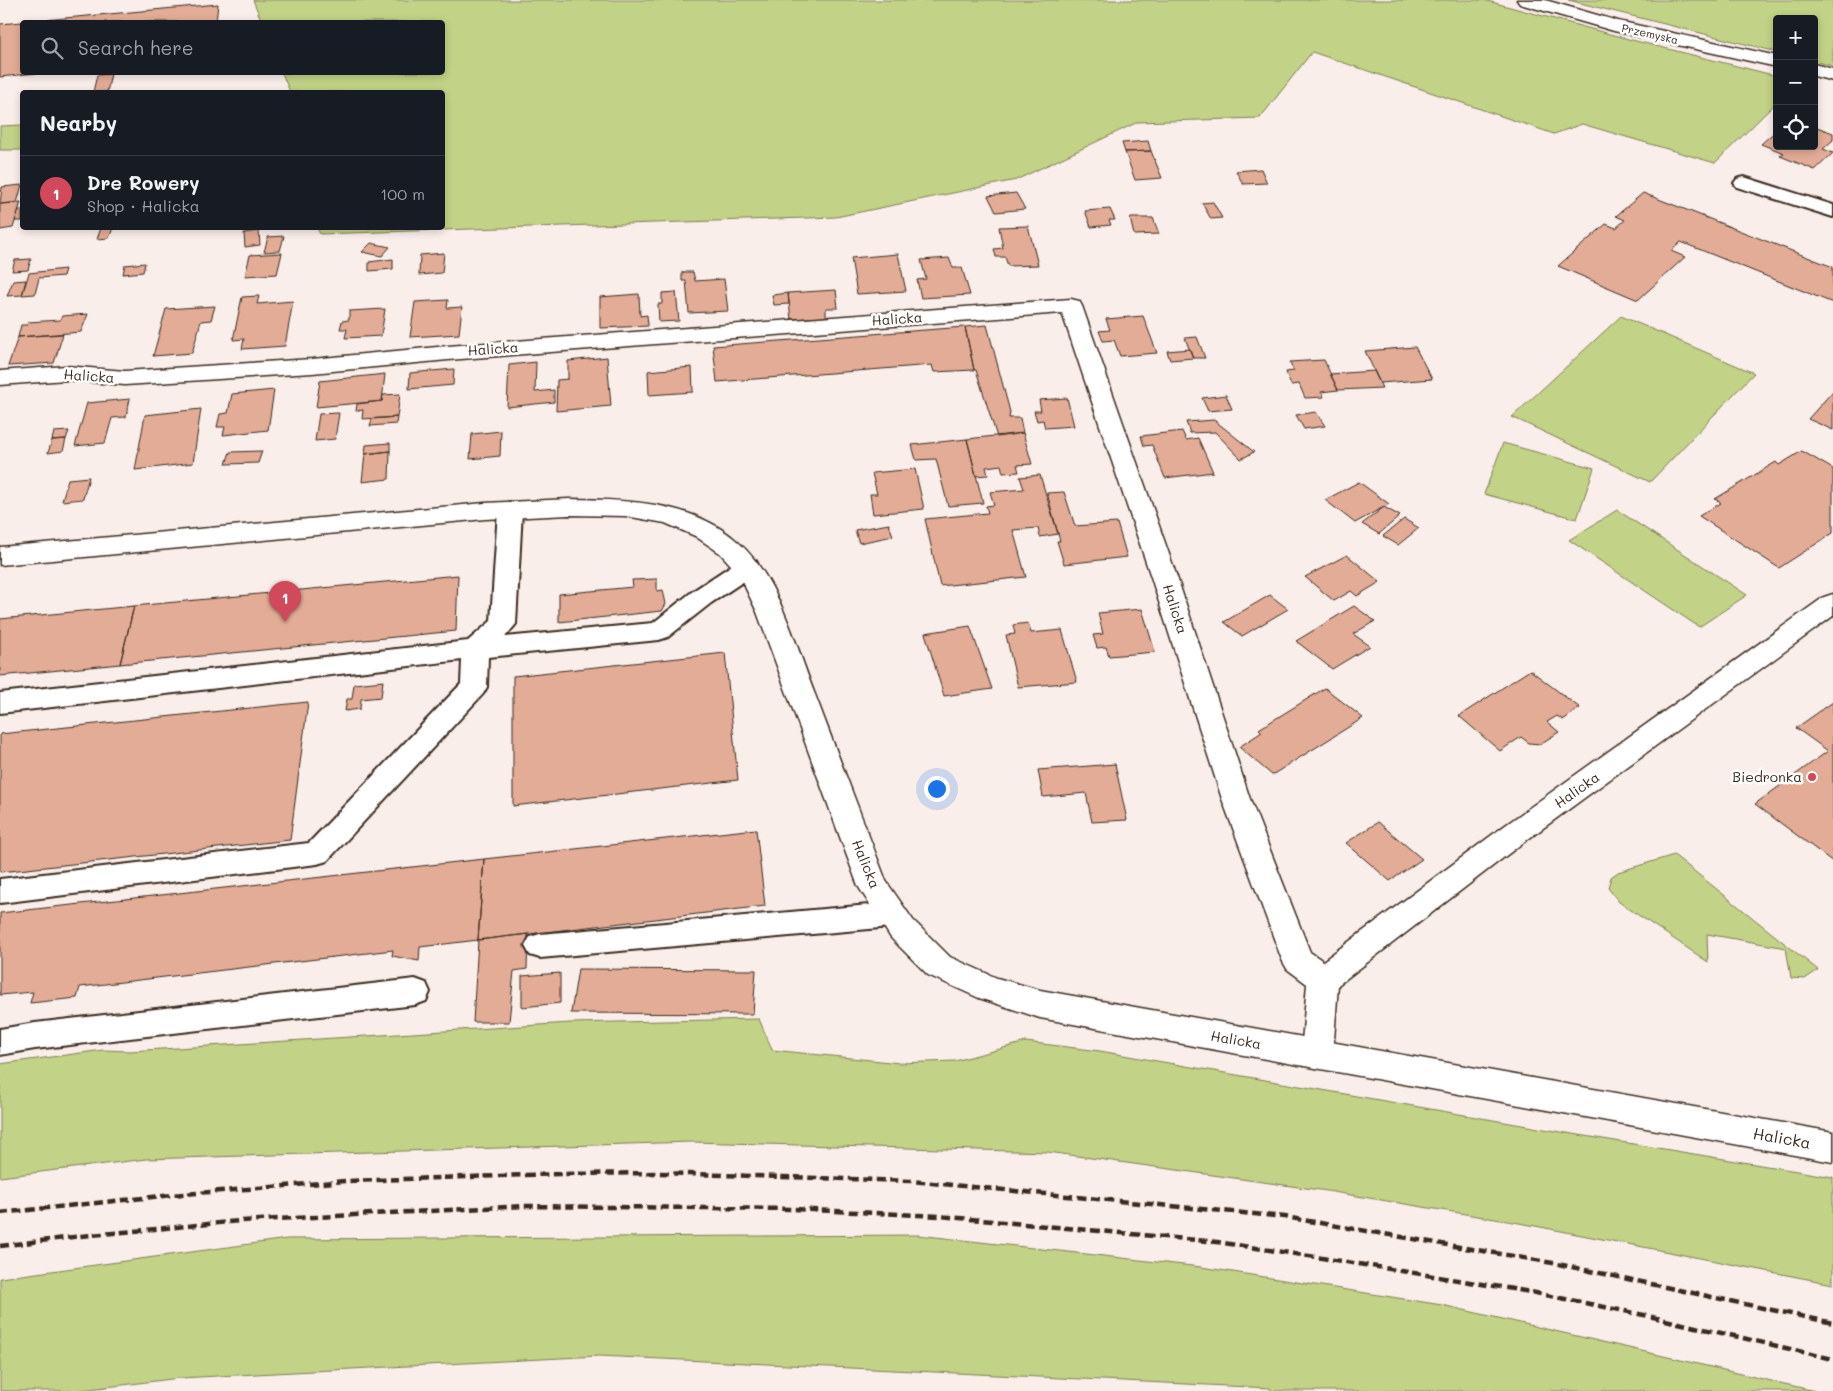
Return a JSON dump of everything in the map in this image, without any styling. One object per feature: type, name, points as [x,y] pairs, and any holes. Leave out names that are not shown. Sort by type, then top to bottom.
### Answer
[{"type":"street","name":"Przemyska","points":[[1526,0],[1614,26],[1773,61]]},
{"type":"street","points":[[1818,71],[1833,75]]},
{"type":"street","name":"Halicka","points":[[0,378],[66,373],[125,378],[312,366],[448,353],[1071,306],[1164,577],[1236,799],[1298,960],[1323,979],[1510,837],[1833,602]]},
{"type":"street","name":"Halicka","points":[[0,556],[510,510],[569,507],[625,508],[670,516],[704,530],[723,542],[730,547],[747,567],[770,612],[874,886],[902,929],[938,966],[990,989],[1040,1004],[1833,1147]]},
{"type":"street","points":[[1317,1054],[1323,979]]},
{"type":"lane","points":[[1744,183],[1833,211]]},
{"type":"lane","points":[[0,891],[317,852],[474,688],[475,649],[503,624],[510,510]]},
{"type":"lane","points":[[0,703],[475,649],[659,631],[702,596],[747,567]]},
{"type":"lane","points":[[540,946],[892,915]]},
{"type":"lane","points":[[0,1042],[35,1036],[415,992]]},
{"type":"green space","points":[[253,0],[1484,0],[1632,40],[1773,75],[1773,106],[1715,163],[1582,124],[1554,134],[1312,52],[1260,118],[1138,122],[1016,180],[836,217],[445,230],[445,90],[289,90],[283,75],[445,75],[445,20],[261,20]]},
{"type":"green space","points":[[1568,0],[1833,0],[1833,66],[1818,62],[1818,15],[1773,15],[1773,51]]},
{"type":"green space","points":[[20,125],[20,150],[0,150],[0,126]]},
{"type":"green space","points":[[318,230],[441,230],[320,234]]},
{"type":"green space","points":[[1621,316],[1754,373],[1650,482],[1512,417]]},
{"type":"green space","points":[[1503,443],[1594,468],[1577,519],[1484,494]]},
{"type":"green space","points":[[1617,510],[1747,595],[1699,627],[1569,540]]},
{"type":"green space","points":[[1674,855],[1818,970],[1805,979],[1791,978],[1786,948],[1707,934],[1708,962],[1619,902],[1608,888],[1611,877],[1618,872]]},
{"type":"green space","points":[[759,1019],[772,1050],[900,1063],[955,1061],[1026,1042],[1100,1051],[1567,1133],[1833,1177],[1833,1284],[1525,1224],[1327,1191],[1048,1152],[692,1142],[146,1159],[0,1177],[0,1064],[103,1050],[130,1051],[570,1023]]},
{"type":"green space","points":[[918,1235],[1201,1267],[1442,1305],[1815,1391],[1271,1391],[1270,1388],[599,1356],[180,1378],[73,1391],[0,1391],[0,1278],[287,1239]]},
{"type":"building","points":[[218,4],[216,20],[44,20]]},
{"type":"building","points":[[20,22],[20,75],[0,77],[0,24]]},
{"type":"building","points":[[97,75],[111,75],[107,90],[93,90]]},
{"type":"building","points":[[1818,127],[1833,133],[1833,140],[1823,149],[1833,153],[1815,170],[1780,156],[1784,153],[1776,150],[1818,150]]},
{"type":"building","points":[[1773,134],[1773,149],[1761,144]]},
{"type":"building","points":[[1148,141],[1151,151],[1125,152],[1122,143]]},
{"type":"building","points":[[1151,151],[1162,178],[1135,180],[1125,152]]},
{"type":"building","points":[[1261,169],[1267,183],[1243,184],[1236,171]]},
{"type":"building","points":[[20,185],[17,203],[0,204],[2,187]]},
{"type":"building","points":[[1016,193],[1025,209],[996,212],[988,196]]},
{"type":"building","points":[[1643,193],[1833,267],[1833,303],[1681,242],[1671,251],[1685,257],[1638,300],[1558,266],[1606,224],[1616,228],[1625,220],[1616,216]]},
{"type":"building","points":[[20,202],[13,228],[0,230],[0,204]]},
{"type":"building","points":[[1213,202],[1222,218],[1211,219],[1202,203]]},
{"type":"building","points":[[1110,209],[1115,220],[1109,220],[1111,225],[1091,227],[1085,211]]},
{"type":"building","points":[[19,210],[20,210],[20,221],[15,221]]},
{"type":"building","points":[[1130,218],[1153,218],[1159,234],[1134,235]]},
{"type":"building","points":[[1028,226],[1038,265],[1008,266],[1005,257],[996,257],[994,249],[1003,248],[999,227]]},
{"type":"building","points":[[100,230],[112,230],[109,238],[97,239]]},
{"type":"building","points":[[259,231],[260,245],[245,247],[244,233]]},
{"type":"building","points":[[284,236],[280,251],[264,252],[268,237]]},
{"type":"building","points":[[371,243],[390,247],[382,256],[362,252]]},
{"type":"building","points":[[282,253],[277,274],[245,276],[250,255]]},
{"type":"building","points":[[444,253],[442,273],[419,275],[420,255]]},
{"type":"building","points":[[898,254],[906,291],[857,294],[851,258]]},
{"type":"building","points":[[949,258],[953,268],[962,268],[970,295],[921,298],[917,280],[926,279],[921,260]]},
{"type":"building","points":[[31,259],[28,270],[12,271],[15,260]]},
{"type":"building","points":[[393,259],[393,269],[369,271],[369,262]]},
{"type":"building","points":[[145,263],[143,272],[123,274],[125,265]]},
{"type":"building","points":[[65,269],[63,276],[39,278],[35,294],[22,295],[29,273]]},
{"type":"building","points":[[682,272],[693,272],[695,281],[724,279],[728,311],[689,313],[686,281],[682,281]]},
{"type":"building","points":[[26,280],[22,295],[7,296],[13,281]]},
{"type":"building","points":[[836,290],[838,308],[826,308],[826,317],[791,319],[788,293]]},
{"type":"building","points":[[676,292],[679,321],[659,322],[658,304],[662,304],[662,293]]},
{"type":"building","points":[[788,293],[789,304],[774,305],[772,295]]},
{"type":"building","points":[[639,294],[640,316],[647,315],[648,326],[600,328],[600,297]]},
{"type":"building","points":[[259,296],[257,304],[293,301],[285,346],[242,349],[244,339],[233,340],[242,297]]},
{"type":"building","points":[[448,300],[447,308],[462,307],[459,334],[410,337],[415,302]]},
{"type":"building","points":[[215,306],[211,320],[201,321],[192,353],[153,356],[166,309]]},
{"type":"building","points":[[385,309],[381,336],[345,338],[347,329],[340,329],[342,321],[349,320],[349,311]]},
{"type":"building","points":[[88,314],[81,332],[18,337],[21,325],[27,325],[28,322],[60,320],[62,316]]},
{"type":"building","points":[[1143,316],[1157,353],[1120,356],[1114,340],[1103,341],[1099,331],[1110,330],[1106,319]]},
{"type":"building","points":[[987,325],[1010,412],[1009,418],[1020,418],[1023,433],[997,437],[976,370],[974,370],[965,327]]},
{"type":"building","points":[[965,327],[974,370],[934,372],[932,365],[717,382],[713,346]]},
{"type":"building","points":[[63,334],[54,363],[8,366],[18,337]]},
{"type":"building","points":[[1197,337],[1205,358],[1193,358],[1185,338]]},
{"type":"building","points":[[1415,347],[1432,379],[1380,383],[1365,351]]},
{"type":"building","points":[[1190,349],[1193,358],[1170,360],[1167,351]]},
{"type":"building","points":[[607,357],[611,406],[556,411],[557,380],[568,379],[568,361]]},
{"type":"building","points":[[1324,360],[1338,390],[1321,392],[1324,397],[1305,398],[1299,384],[1291,385],[1286,372],[1294,371],[1289,362]]},
{"type":"building","points":[[536,362],[535,392],[554,390],[554,402],[507,407],[509,365]]},
{"type":"building","points":[[692,367],[693,392],[649,395],[648,371]]},
{"type":"building","points":[[454,369],[453,385],[409,389],[410,373]]},
{"type":"building","points":[[1374,371],[1382,388],[1338,390],[1330,374]]},
{"type":"building","points":[[385,374],[382,401],[316,407],[320,381]]},
{"type":"building","points":[[274,390],[268,430],[223,435],[225,427],[217,427],[220,414],[228,413],[232,394]]},
{"type":"building","points":[[1833,391],[1833,430],[1808,419]]},
{"type":"building","points":[[400,394],[397,417],[362,419],[363,410],[356,411],[357,404],[382,401],[383,395]]},
{"type":"building","points":[[1226,395],[1232,409],[1208,411],[1202,398]]},
{"type":"building","points":[[1067,398],[1074,426],[1045,428],[1043,420],[1037,421],[1034,411],[1041,411],[1039,400]]},
{"type":"building","points":[[130,399],[126,417],[112,418],[105,443],[75,446],[87,403]]},
{"type":"building","points":[[201,409],[193,463],[135,470],[145,415]]},
{"type":"building","points":[[1316,412],[1325,426],[1304,429],[1296,415]]},
{"type":"building","points":[[339,413],[335,439],[315,441],[319,414]]},
{"type":"building","points":[[397,417],[396,424],[370,426],[372,419]]},
{"type":"building","points":[[1214,420],[1254,452],[1241,459],[1215,432],[1190,433],[1186,422]]},
{"type":"building","points":[[69,431],[66,439],[52,440],[54,432]]},
{"type":"building","points":[[501,431],[500,456],[470,459],[472,434]]},
{"type":"building","points":[[1182,431],[1186,440],[1198,438],[1213,472],[1165,478],[1152,445],[1144,446],[1141,436]]},
{"type":"building","points":[[1023,433],[1032,464],[1017,465],[1019,472],[1003,473],[1001,465],[986,467],[988,475],[976,476],[967,439]]},
{"type":"building","points":[[66,439],[63,451],[48,453],[52,440]]},
{"type":"building","points":[[967,439],[983,503],[948,506],[936,459],[916,460],[912,445]]},
{"type":"building","points":[[390,443],[390,451],[365,454],[366,445]]},
{"type":"building","points":[[262,451],[258,463],[226,464],[230,452]]},
{"type":"building","points":[[390,451],[389,479],[362,482],[365,454]]},
{"type":"building","points":[[1802,451],[1833,469],[1833,533],[1779,568],[1699,516],[1721,503],[1715,499],[1776,462],[1779,465]]},
{"type":"building","points":[[915,469],[924,509],[873,514],[870,494],[877,494],[872,473]]},
{"type":"building","points":[[1040,475],[1058,534],[1040,537],[1038,528],[1013,530],[1026,577],[940,586],[925,519],[988,513],[986,506],[994,505],[990,492],[1024,489],[1020,477]]},
{"type":"building","points":[[89,477],[83,499],[62,501],[68,479]]},
{"type":"building","points":[[1359,482],[1389,504],[1355,523],[1325,500]]},
{"type":"building","points":[[1064,492],[1075,526],[1117,523],[1127,557],[1064,564],[1047,493]]},
{"type":"building","points":[[1384,507],[1400,516],[1379,534],[1362,524]]},
{"type":"building","points":[[1404,519],[1419,528],[1398,545],[1383,536]]},
{"type":"building","points":[[889,524],[893,536],[859,543],[855,530]]},
{"type":"building","points":[[1347,555],[1380,582],[1357,596],[1351,591],[1334,601],[1305,577]]},
{"type":"building","points":[[458,575],[456,631],[120,664],[134,606]]},
{"type":"building","points":[[657,579],[657,591],[663,590],[666,604],[662,611],[559,622],[559,594],[633,587],[632,580]]},
{"type":"building","points":[[1270,595],[1288,609],[1242,636],[1224,622]]},
{"type":"building","points":[[134,606],[120,664],[0,676],[0,619]]},
{"type":"building","points":[[1354,606],[1375,621],[1353,634],[1370,646],[1332,669],[1296,641]]},
{"type":"building","points":[[1142,609],[1155,652],[1109,656],[1106,647],[1097,648],[1093,635],[1103,634],[1098,613]]},
{"type":"building","points":[[1028,623],[1031,633],[1062,630],[1077,682],[1018,687],[1006,635],[1015,634],[1013,625]]},
{"type":"building","points":[[970,626],[992,689],[944,696],[925,633]]},
{"type":"building","points":[[725,653],[738,780],[513,806],[513,676]]},
{"type":"building","points":[[1530,670],[1580,708],[1563,720],[1557,716],[1547,722],[1559,732],[1540,744],[1529,743],[1521,737],[1500,751],[1459,716]]},
{"type":"building","points":[[383,681],[381,697],[361,699],[360,709],[345,711],[347,699],[352,699],[354,684]]},
{"type":"building","points":[[1325,688],[1363,718],[1272,775],[1239,747],[1262,732],[1259,729]]},
{"type":"building","points":[[308,702],[290,840],[0,872],[0,734]]},
{"type":"building","name":"Biedronka","points":[[1833,702],[1833,862],[1755,804],[1828,751],[1796,728]]},
{"type":"building","points":[[1115,764],[1127,820],[1092,822],[1086,793],[1043,797],[1038,770]]},
{"type":"building","points":[[1378,822],[1422,859],[1390,881],[1346,843]]},
{"type":"building","points":[[756,829],[765,906],[478,940],[484,859]]},
{"type":"building","points":[[484,859],[478,940],[420,947],[419,961],[392,956],[393,950],[80,987],[77,998],[30,1003],[33,992],[0,995],[0,913]]},
{"type":"building","points":[[528,934],[527,969],[514,971],[509,1022],[473,1022],[478,940]]},
{"type":"building","points":[[578,969],[756,970],[753,1014],[571,1013]]},
{"type":"building","points":[[560,973],[560,1003],[522,1007],[522,976]]},
{"type":"railway","points":[[0,1213],[172,1195],[346,1181],[559,1174],[659,1173],[911,1181],[1285,1217],[1553,1263],[1833,1323]]},
{"type":"railway","points":[[0,1246],[81,1236],[240,1221],[524,1206],[793,1209],[939,1216],[1217,1242],[1322,1258],[1531,1292],[1644,1315],[1833,1359]]},
{"type":"place","name":"Dre Rowery","points":[[285,622]]},
{"type":"place","name":"Biedronka","points":[[1812,777]]}]
